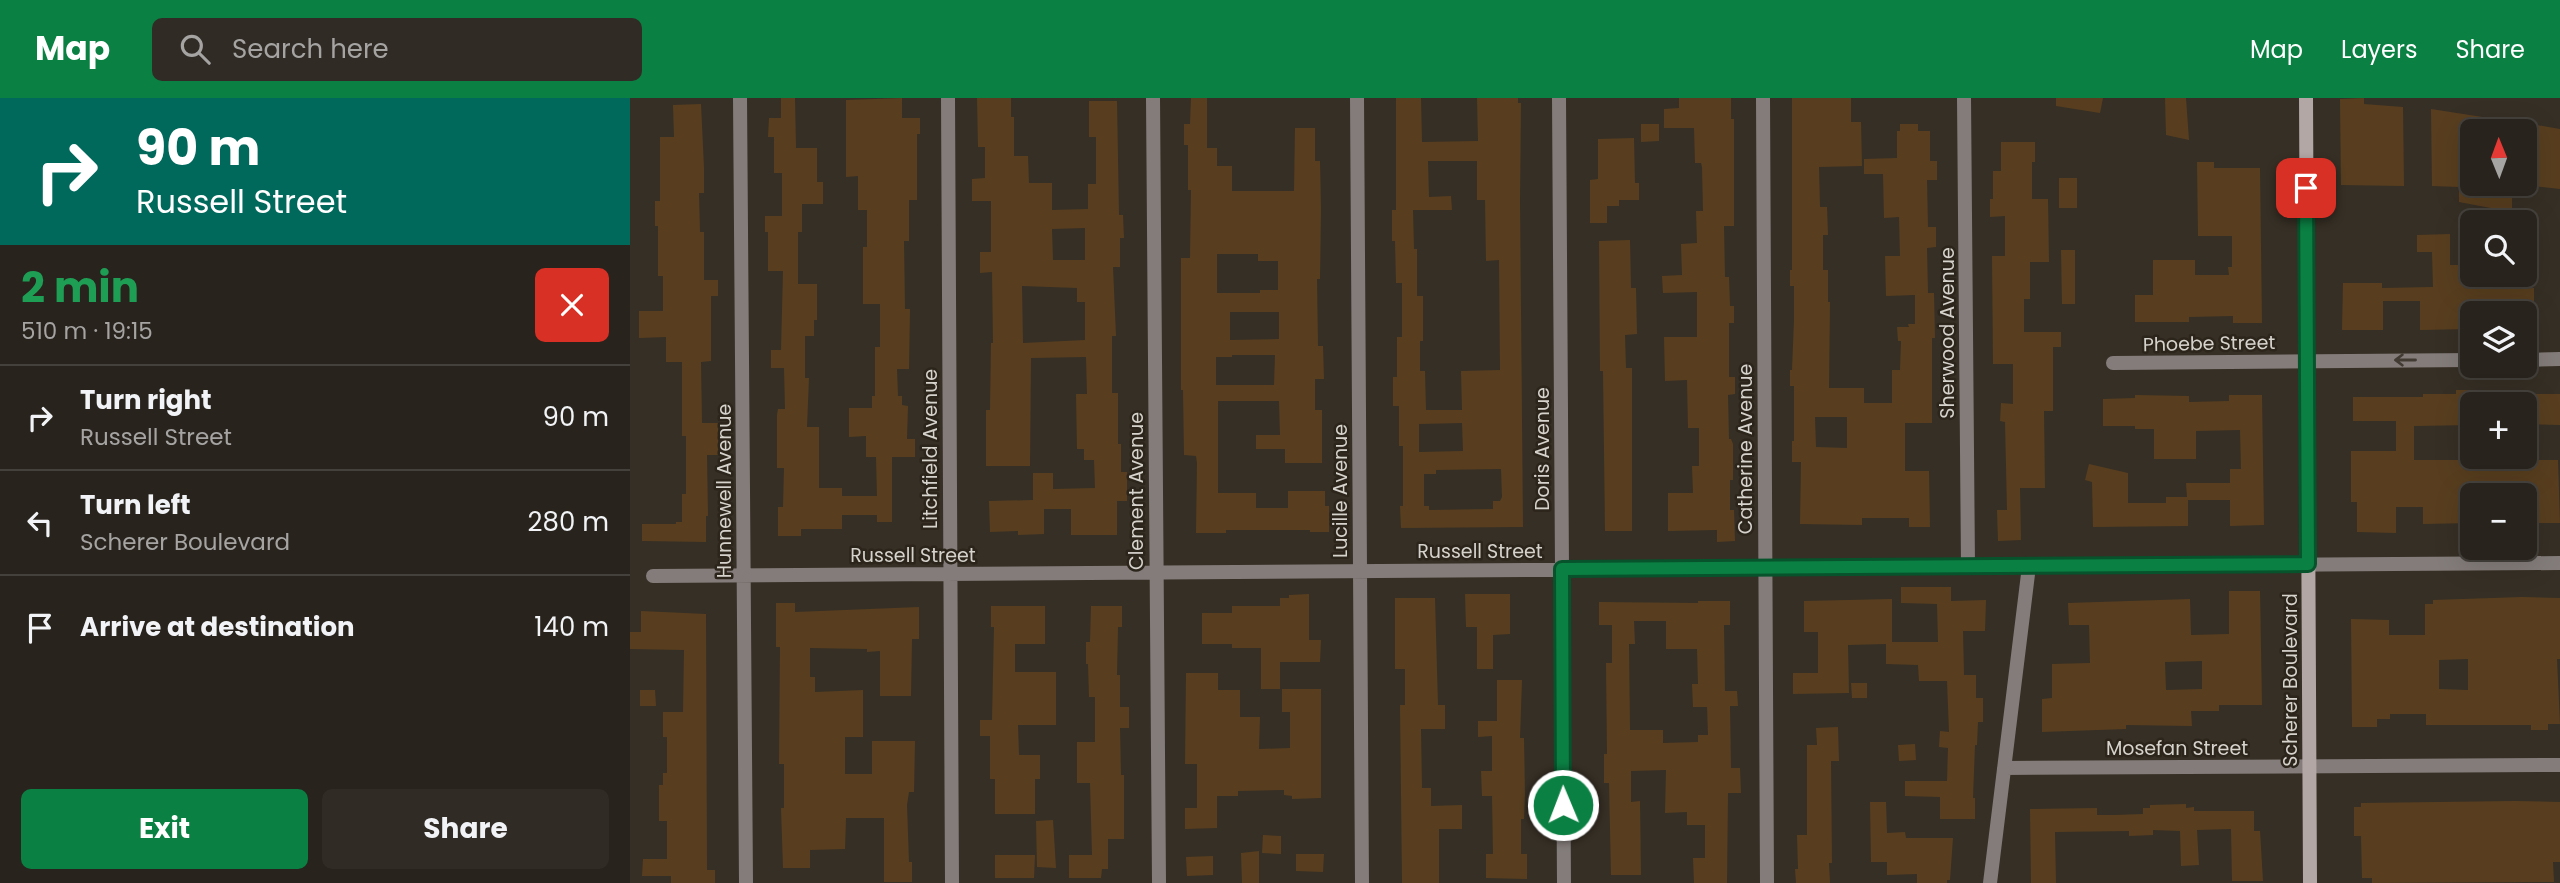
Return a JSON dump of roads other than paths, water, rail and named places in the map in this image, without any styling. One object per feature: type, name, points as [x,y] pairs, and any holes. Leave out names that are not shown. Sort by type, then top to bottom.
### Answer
[{"type":"street","name":"Hunnewell Avenue","points":[[740,98],[746,883]]},
{"type":"street","name":"Litchfield Avenue","points":[[948,98],[952,883]]},
{"type":"street","name":"Clement Avenue","points":[[1153,98],[1158,883]]},
{"type":"street","name":"Lucille Avenue","points":[[1357,98],[1362,883]]},
{"type":"street","name":"Doris Avenue","points":[[1559,98],[1564,883]]},
{"type":"street","name":"Catherine Avenue","points":[[1763,98],[1767,883]]},
{"type":"street","name":"Sherwood Avenue","points":[[1964,98],[1968,567]]},
{"type":"street","name":"Scherer Boulevard","points":[[2306,98],[2310,883]]},
{"type":"street","points":[[2537,360],[2560,359]]},
{"type":"street","name":"Phoebe Street","points":[[2113,363],[2460,360]]},
{"type":"street","name":"Russell Street","points":[[653,576],[2560,563]]},
{"type":"street","points":[[1990,883],[2029,566]]},
{"type":"street","name":"Mosefan Street","points":[[2004,768],[2560,765]]}]
